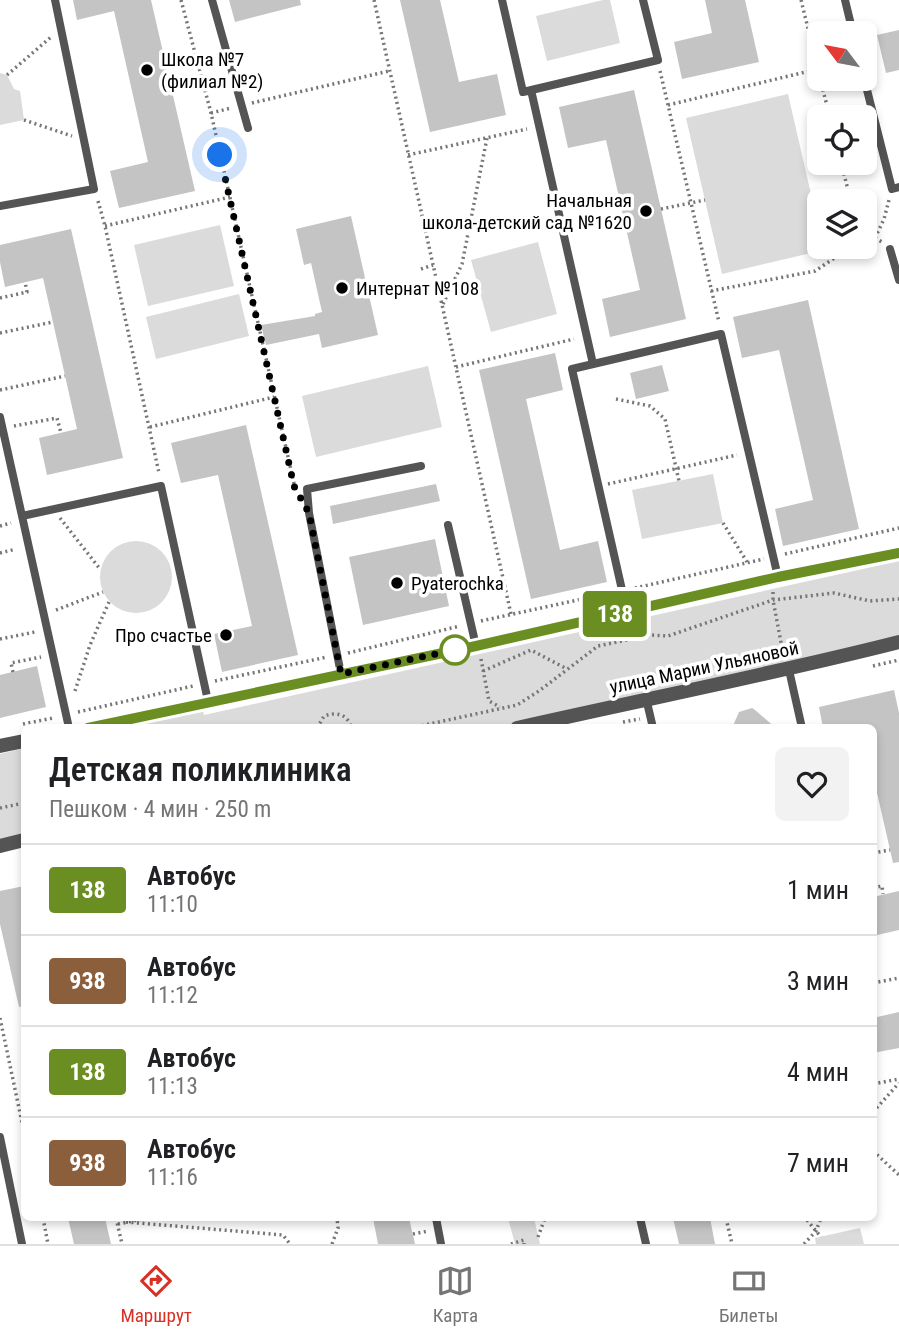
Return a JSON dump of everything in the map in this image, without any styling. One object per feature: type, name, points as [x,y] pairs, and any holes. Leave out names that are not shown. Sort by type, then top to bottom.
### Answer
[{"type":"street","points":[[106,724],[341,674],[478,651],[627,612],[776,583],[899,553]]},
{"type":"street","name":"улица Марии Ульяновой","points":[[534,724],[787,665],[899,642]]},
{"type":"street","points":[[0,746],[21,742]]},
{"type":"street","points":[[0,846],[21,841]]},
{"type":"lane","points":[[0,205],[94,189],[55,0]]},
{"type":"lane","points":[[212,0],[248,128]]},
{"type":"lane","points":[[502,0],[523,92],[657,60],[643,0]]},
{"type":"lane","points":[[845,0],[850,21]]},
{"type":"lane","points":[[531,90],[593,364]]},
{"type":"lane","points":[[868,91],[895,188]]},
{"type":"lane","points":[[890,249],[899,280]]},
{"type":"lane","points":[[627,612],[572,369],[721,334],[773,556],[776,583]]},
{"type":"lane","points":[[0,417],[4,457],[22,516],[68,724]]},
{"type":"lane","points":[[341,674],[309,513],[307,489],[421,466]]},
{"type":"lane","points":[[22,516],[161,486],[208,701]]},
{"type":"lane","points":[[448,525],[478,651]]},
{"type":"lane","points":[[787,665],[801,724]]},
{"type":"lane","points":[[646,698],[652,724]]},
{"type":"lane","points":[[0,1137],[22,1244]]},
{"type":"lane","points":[[437,1221],[442,1244]]},
{"type":"lane","points":[[641,1221],[646,1244]]},
{"type":"path","points":[[181,0],[211,113],[294,486],[309,513]]},
{"type":"path","points":[[374,0],[510,614]]},
{"type":"path","points":[[801,0],[807,25]]},
{"type":"path","points":[[8,75],[62,27]]},
{"type":"path","points":[[657,60],[721,334]]},
{"type":"path","points":[[211,113],[390,71]]},
{"type":"path","points":[[668,105],[807,73]]},
{"type":"path","points":[[24,120],[85,140]]},
{"type":"path","points":[[408,155],[539,126]]},
{"type":"path","points":[[442,307],[462,264],[487,138]]},
{"type":"path","points":[[877,234],[895,188]]},
{"type":"path","points":[[94,189],[105,226],[161,486]]},
{"type":"path","points":[[105,226],[230,197]]},
{"type":"path","points":[[661,209],[705,200]]},
{"type":"path","points":[[711,291],[815,271],[834,259]]},
{"type":"path","points":[[421,269],[433,265]]},
{"type":"path","points":[[0,298],[27,292],[25,282]]},
{"type":"path","points":[[0,333],[52,322]]},
{"type":"path","points":[[455,367],[586,336]]},
{"type":"path","points":[[0,390],[65,376]]},
{"type":"path","points":[[149,427],[274,397]]},
{"type":"path","points":[[616,399],[650,406],[665,419],[679,481]]},
{"type":"path","points":[[2,429],[57,418],[61,433]]},
{"type":"path","points":[[599,486],[749,453]]},
{"type":"path","points":[[53,509],[100,569]]},
{"type":"path","points":[[723,523],[747,562]]},
{"type":"path","points":[[26,724],[899,528]]},
{"type":"path","points":[[0,553],[29,546]]},
{"type":"path","points":[[776,583],[773,600],[787,665]]},
{"type":"path","points":[[44,615],[103,592]]},
{"type":"path","points":[[429,724],[517,705],[598,646],[651,635],[668,636],[773,600],[834,593],[870,601],[899,599]]},
{"type":"path","points":[[67,715],[90,645],[109,602]]},
{"type":"path","points":[[0,639],[47,629]]},
{"type":"path","points":[[484,671],[531,650],[567,670]]},
{"type":"path","points":[[478,651],[489,701],[502,708]]},
{"type":"path","points":[[13,672],[11,663],[53,654]]},
{"type":"path","points":[[319,724],[324,716],[333,713],[343,715],[350,724]]},
{"type":"path","points":[[13,727],[21,725]]},
{"type":"path","points":[[0,808],[21,804]]},
{"type":"path","points":[[877,852],[890,850]]},
{"type":"path","points":[[877,887],[882,886],[883,894]]},
{"type":"path","points":[[877,982],[899,978]]},
{"type":"path","points":[[0,1018],[21,1118]]},
{"type":"path","points":[[877,1084],[899,1081]]},
{"type":"path","points":[[877,1107],[899,1081]]},
{"type":"path","points":[[877,1155],[899,1175]]},
{"type":"path","points":[[44,1221],[48,1244]]},
{"type":"path","points":[[117,1221],[122,1244]]},
{"type":"path","points":[[118,1224],[132,1221]]},
{"type":"path","points":[[332,1244],[338,1228],[337,1221]]},
{"type":"path","points":[[538,1237],[544,1221]]},
{"type":"path","points":[[727,1221],[732,1244]]},
{"type":"path","points":[[808,1221],[821,1237]]},
{"type":"path","points":[[804,1244],[816,1231],[820,1221]]},
{"type":"path","points":[[126,1222],[284,1235],[289,1244]]},
{"type":"path","points":[[511,1244],[524,1240],[524,1244]]},
{"type":"shaded area","points":[[610,0],[620,43],[547,61],[536,16]]},
{"type":"shaded area","points":[[0,73],[7,75],[14,89],[20,91],[24,120],[0,125]]},
{"type":"shaded area","points":[[788,94],[810,189],[807,189],[807,254],[722,274],[686,118]]},
{"type":"shaded area","points":[[220,225],[234,286],[148,306],[134,245]]},
{"type":"shaded area","points":[[538,242],[557,314],[491,332],[471,260]]},
{"type":"shaded area","points":[[239,294],[249,336],[156,359],[146,317]]},
{"type":"shaded area","points":[[428,366],[442,427],[316,457],[302,396]]},
{"type":"shaded area","points":[[713,474],[723,523],[642,539],[632,490]]},
{"type":"shaded area","points":[[136,541],[156,547],[166,557],[172,577],[166,597],[156,607],[136,613],[116,607],[106,597],[100,577],[106,557],[116,547]]},
{"type":"shaded area","points":[[899,561],[899,640],[522,724],[129,724],[202,707],[204,715]]},
{"type":"shaded area","points":[[21,749],[21,835],[0,840],[0,754]]},
{"type":"shaded area","points":[[509,1221],[535,1221],[540,1244],[515,1244]]},
{"type":"shaded area","points":[[860,1228],[864,1244],[816,1244],[815,1238]]},
{"type":"building","points":[[73,0],[151,0],[195,191],[119,208],[110,171],[148,162],[114,11],[77,20]]},
{"type":"building","points":[[229,0],[300,0],[301,5],[235,22]]},
{"type":"building","points":[[400,0],[440,0],[459,82],[497,74],[506,115],[430,132]]},
{"type":"building","points":[[705,0],[745,0],[759,62],[682,79],[674,42],[712,33]]},
{"type":"building","points":[[899,30],[899,70],[886,73],[877,35]]},
{"type":"building","points":[[634,90],[686,319],[610,337],[602,299],[640,290],[606,140],[568,148],[559,107]]},
{"type":"building","name":"Интернат №108","points":[[351,216],[378,335],[322,348],[319,334],[266,345],[261,325],[315,316],[322,312],[311,263],[304,265],[296,229]]},
{"type":"building","points":[[71,229],[123,458],[47,475],[39,438],[77,429],[43,278],[5,287],[0,245]]},
{"type":"building","points":[[808,300],[859,529],[783,546],[775,509],[813,500],[779,350],[742,358],[733,317]]},
{"type":"building","points":[[555,353],[563,390],[526,399],[560,550],[598,541],[607,582],[531,599],[479,370]]},
{"type":"building","points":[[662,365],[669,391],[636,399],[630,373]]},
{"type":"building","points":[[246,425],[298,655],[222,672],[214,634],[252,626],[218,475],[181,483],[171,443]]},
{"type":"building","points":[[436,484],[440,501],[333,524],[330,506]]},
{"type":"building","points":[[435,539],[449,606],[363,625],[349,557]]},
{"type":"building","points":[[37,666],[46,707],[0,718],[0,675]]},
{"type":"building","points":[[894,690],[899,713],[899,862],[893,863],[877,793],[877,724],[822,724],[819,707]]},
{"type":"building","points":[[752,708],[771,724],[734,724],[739,712]]},
{"type":"building","points":[[21,887],[19,1007],[0,924],[0,891]]},
{"type":"building","points":[[899,891],[899,930],[877,935],[877,896]]},
{"type":"building","points":[[899,1012],[899,1048],[877,1052],[877,1017]]},
{"type":"building","points":[[69,1221],[106,1221],[111,1244],[74,1244]]},
{"type":"building","points":[[374,1221],[410,1221],[415,1244],[378,1244]]},
{"type":"building","points":[[674,1221],[711,1221],[715,1244],[679,1244]]},
{"type":"bus line","name":"138","points":[[106,724],[899,553]]},
{"type":"place","name":"Школа №7 (филиал №2)","points":[[147,70]]},
{"type":"place","name":"Начальная школа-детский сад №1620","points":[[646,211]]},
{"type":"place","name":"Интернат №108","points":[[342,288]]},
{"type":"place","name":"Pyaterochka","points":[[397,583]]},
{"type":"place","name":"Про счастье","points":[[226,635]]},
{"type":"route","points":[[220,155],[294,486],[309,513],[341,674],[455,650]]}]
